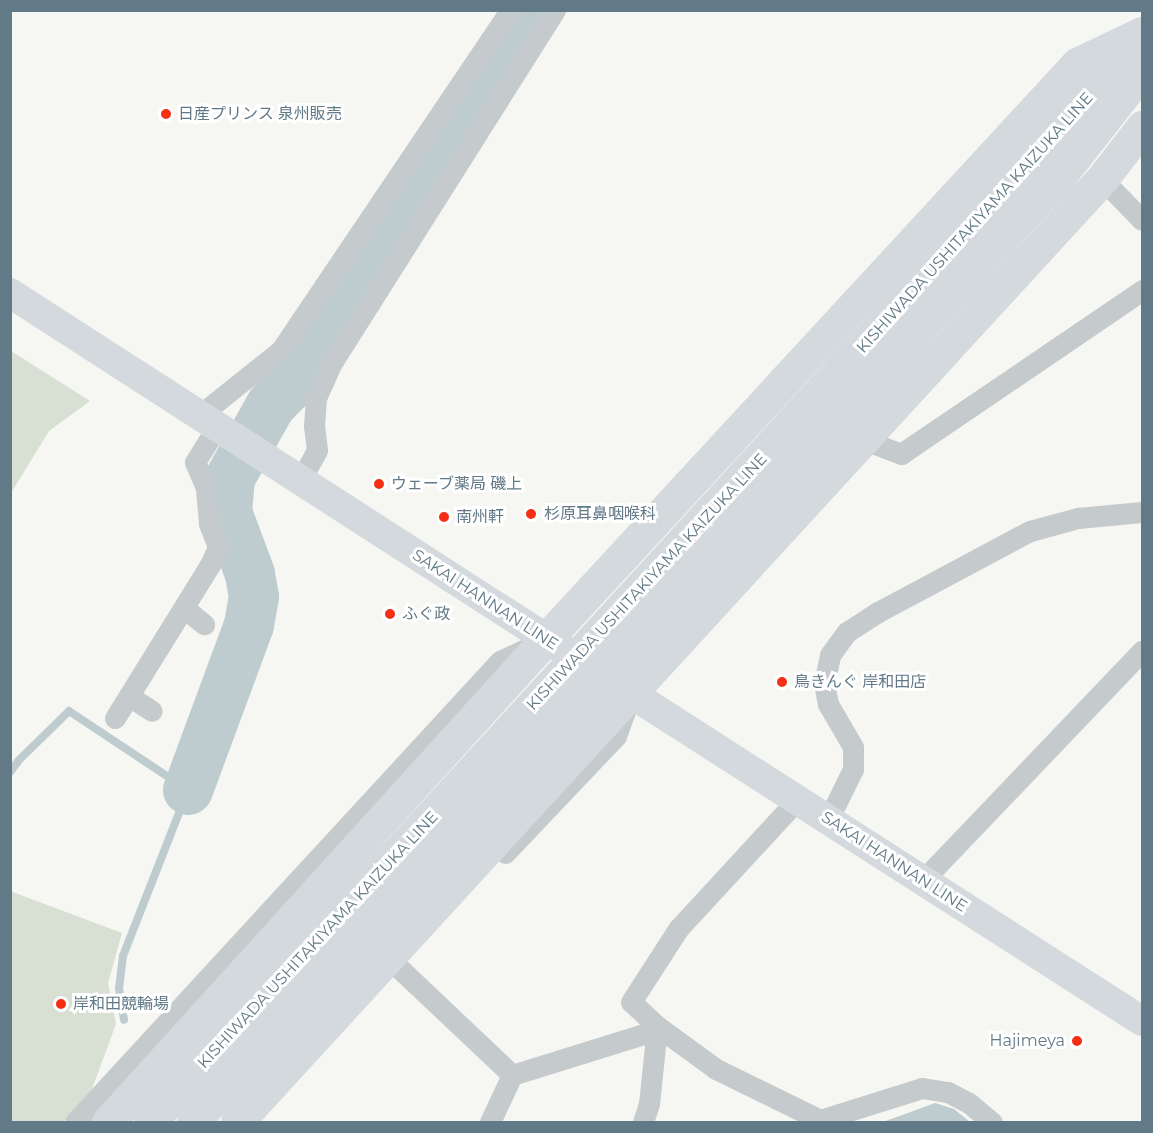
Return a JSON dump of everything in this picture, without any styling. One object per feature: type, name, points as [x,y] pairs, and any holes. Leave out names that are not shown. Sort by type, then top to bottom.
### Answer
[{"type":"main road","points":[[108,1122],[546,639],[1077,64],[1143,33]]},
{"type":"main road","name":"KISHIWADA USHITAKIYAMA KAIZUKA LINE","points":[[193,1122],[768,472],[1143,40]]},
{"type":"main road","name":"KISHIWADA USHITAKIYAMA KAIZUKA LINE","points":[[150,1122],[768,472],[1060,176],[1143,70]]},
{"type":"main road","points":[[245,1122],[631,693],[1102,179],[1143,127]]},
{"type":"main road","name":"SAKAI HANNAN LINE","points":[[10,293],[1143,1021]]},
{"type":"street","points":[[115,718],[210,565],[218,547],[209,523],[206,488],[195,462],[215,425],[281,350],[510,10]]},
{"type":"street","points":[[294,477],[317,450],[316,398],[330,366],[555,10]]},
{"type":"street","points":[[1102,179],[1143,220]]},
{"type":"street","points":[[862,439],[901,454],[1143,290]]},
{"type":"street","points":[[828,820],[853,769],[853,747],[828,704],[824,684],[830,655],[847,632],[878,612],[1030,531],[1078,518],[1143,512]]},
{"type":"street","points":[[184,608],[204,624]]},
{"type":"street","points":[[75,1122],[500,661],[546,639]]},
{"type":"street","points":[[923,880],[1143,651]]},
{"type":"street","points":[[245,1122],[399,968],[616,736],[631,693]]},
{"type":"street","points":[[129,696],[152,711]]},
{"type":"street","points":[[797,800],[678,929],[631,1002],[657,1026],[716,1069],[820,1120],[922,1089],[948,1092],[969,1103],[992,1122]]},
{"type":"street","points":[[399,968],[512,1075]]},
{"type":"street","points":[[490,1122],[512,1075],[644,1034],[657,1026]]},
{"type":"street","points":[[643,1122],[649,1104],[657,1026]]},
{"type":"shaded area","points":[[11,351],[90,401],[49,431],[11,493]]},
{"type":"shaded area","name":"岸和田競輪場","points":[[10,891],[122,933],[108,983],[116,1024],[92,1089],[63,1122],[11,1122]]},
{"type":"shaded area","points":[[935,1103],[954,1109],[970,1122],[883,1122]]},
{"type":"waterway","points":[[188,790],[249,625],[254,597],[250,574],[227,512],[230,478],[271,405],[297,379],[535,10]]},
{"type":"waterway","points":[[10,772],[19,760],[69,711],[188,790],[123,956],[119,988],[124,1020]]},
{"type":"place","name":"日産プリンス 泉州販売","points":[[166,114]]},
{"type":"place","name":"ウェーブ薬局 磯上","points":[[379,484]]},
{"type":"place","name":"杉原耳鼻咽喉科","points":[[531,514]]},
{"type":"place","name":"南州軒","points":[[444,517]]},
{"type":"place","name":"ふぐ政","points":[[390,614]]},
{"type":"place","name":"鳥きんぐ 岸和田店","points":[[782,682]]},
{"type":"place","name":"岸和田競輪場","points":[[61,1004]]},
{"type":"place","name":"Hajimeya","points":[[1077,1041]]}]
